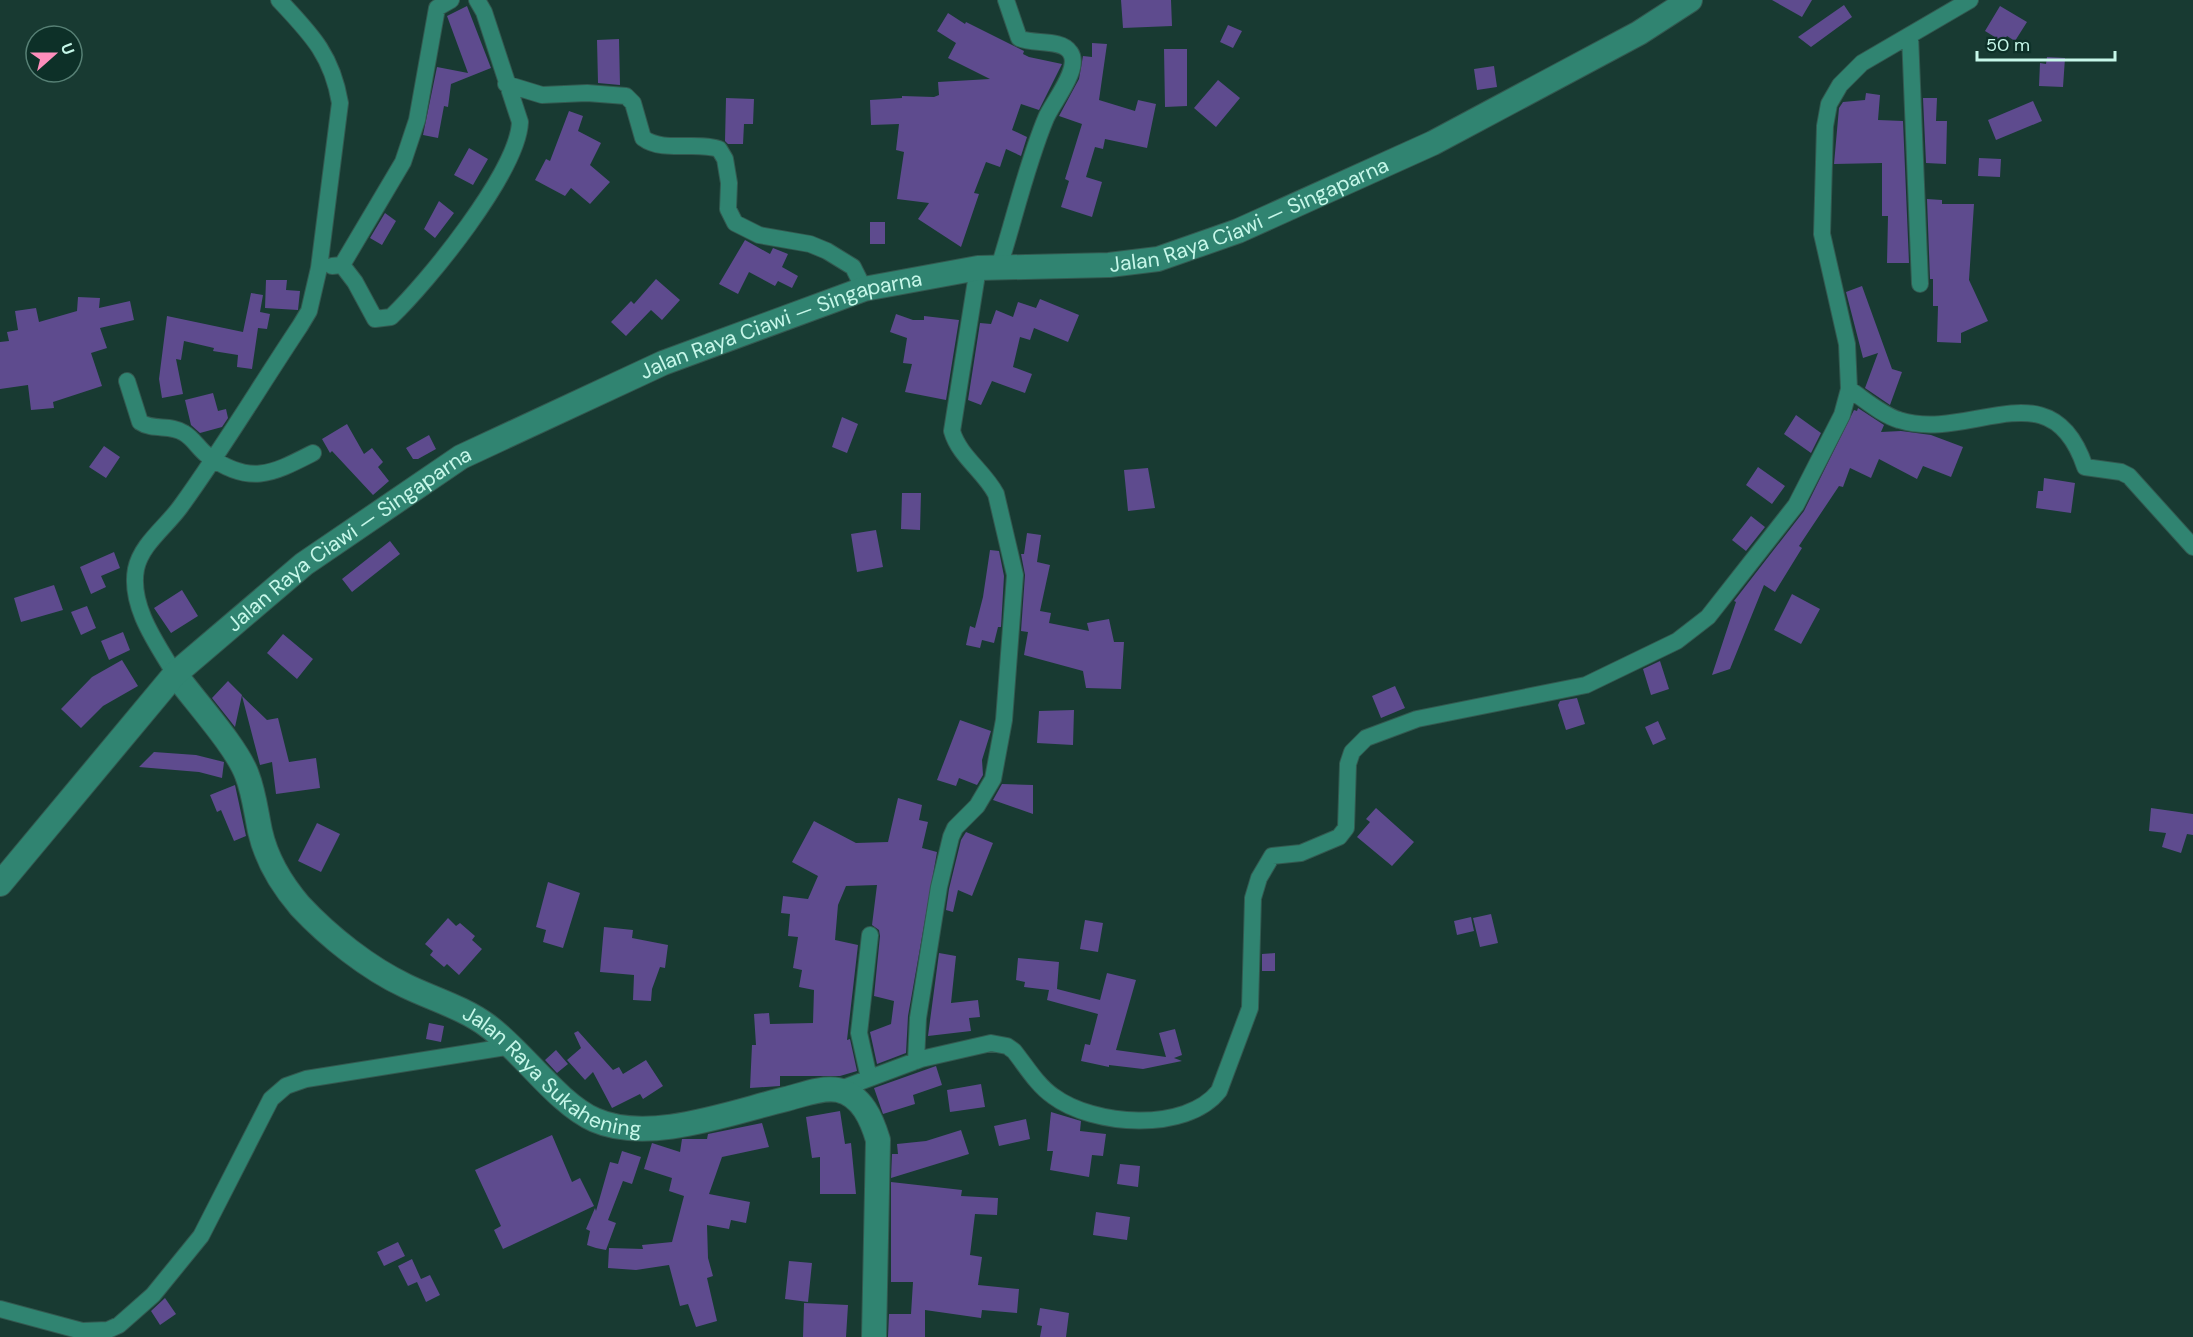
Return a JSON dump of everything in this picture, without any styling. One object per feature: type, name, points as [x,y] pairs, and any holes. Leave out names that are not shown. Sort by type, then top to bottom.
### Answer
[{"type":"main road","name":"Jalan Raya Ciawi — Singaparna","points":[[0,884],[175,674],[304,564],[461,457],[663,363],[864,289],[989,268],[1109,265],[1169,257],[1238,231],[1433,143],[1639,33],[1690,0]]},
{"type":"main road","name":"Jalan Raya Sukahening","points":[[175,674],[247,773],[266,850],[280,877],[300,905],[344,945],[382,974],[486,1024],[577,1109],[595,1120],[617,1127],[655,1128],[708,1119],[814,1092],[838,1090]]},
{"type":"main road","points":[[838,1090],[864,1107],[873,1121],[878,1140],[874,1337]]},
{"type":"street","points":[[175,674],[153,637],[139,606],[136,569],[146,549],[179,509],[214,459],[309,311],[319,268],[340,103],[336,78],[328,58],[316,40],[279,0]]},
{"type":"street","points":[[342,265],[403,162],[417,120],[437,8],[451,0]]},
{"type":"street","points":[[342,265],[355,282],[375,319],[391,317],[460,239],[502,170],[519,135],[516,107],[506,84],[484,12],[477,0]]},
{"type":"street","points":[[916,1061],[918,1018],[939,887],[951,837],[955,828],[976,806],[993,779],[1005,701],[1014,571],[996,494],[991,484],[959,447],[952,431],[989,268],[1046,117],[1068,80],[1072,57],[1070,51],[1063,46],[1018,38],[1006,0]]},
{"type":"street","points":[[838,1090],[916,1061],[991,1043],[1000,1043],[1014,1051],[1043,1087],[1061,1101],[1100,1116],[1161,1120],[1193,1112],[1213,1098],[1219,1091],[1250,1008],[1251,919],[1253,898],[1259,878],[1272,855],[1301,853],[1339,837],[1346,828],[1348,764],[1352,752],[1358,745],[1378,732],[1417,719],[1586,685],[1677,641],[1696,628],[1719,603],[1796,505],[1842,416],[1849,388],[1847,344],[1822,234],[1825,126],[1829,104],[1840,85],[1862,63],[1970,0]]},
{"type":"street","points":[[1910,35],[1920,284]]},
{"type":"street","points":[[506,84],[542,95],[587,93],[626,96],[633,103],[643,138],[648,141],[665,145],[707,145],[719,149],[725,159],[729,183],[728,209],[735,223],[759,235],[810,244],[828,251],[853,267],[864,289]]},
{"type":"street","points":[[319,268],[342,265]]},
{"type":"street","points":[[126,381],[140,422],[180,430],[214,459],[249,475],[261,476],[313,453]]},
{"type":"street","points":[[1849,388],[1898,420],[1920,424],[2042,413],[2062,426],[2080,447],[2085,467],[2121,472],[2129,476],[2193,547]]},
{"type":"street","points":[[869,1078],[859,1033],[870,935]]},
{"type":"street","points":[[0,1309],[96,1334],[119,1325],[153,1295],[197,1242],[271,1099],[279,1090],[306,1079],[512,1046]]},
{"type":"building","points":[[1121,0],[1171,0],[1172,26],[1123,28]]},
{"type":"building","points":[[1772,0],[1812,0],[1802,17]]},
{"type":"building","points":[[1844,5],[1852,17],[1811,47],[1798,37]]},
{"type":"building","points":[[467,6],[491,68],[451,84],[448,107],[444,106],[438,138],[423,135],[437,67],[468,73],[447,16]]},
{"type":"building","points":[[2000,6],[2027,22],[2015,41],[2007,36],[2003,42],[1985,31]]},
{"type":"building","points":[[948,13],[965,24],[966,22],[1024,51],[1023,54],[1029,57],[1062,64],[1039,110],[1021,104],[1012,130],[1027,137],[1021,156],[1006,149],[1000,167],[986,162],[974,193],[979,194],[961,247],[918,219],[929,203],[897,199],[904,152],[896,150],[899,124],[871,125],[870,100],[902,98],[902,96],[934,97],[939,95],[938,82],[990,79],[948,58],[956,43],[937,31]]},
{"type":"building","points":[[1228,25],[1242,31],[1233,48],[1220,42]]},
{"type":"building","points":[[619,39],[620,85],[598,83],[597,40]]},
{"type":"building","points":[[1092,43],[1107,44],[1099,100],[1135,111],[1138,100],[1156,104],[1147,148],[1105,139],[1103,149],[1095,147],[1086,177],[1102,182],[1092,217],[1061,207],[1069,181],[1065,179],[1082,124],[1059,116],[1079,79],[1083,56],[1092,57]]},
{"type":"building","points":[[1164,49],[1187,49],[1187,106],[1165,107]]},
{"type":"building","points":[[2047,57],[2065,58],[2063,87],[2039,86],[2040,63],[2046,64]]},
{"type":"building","points":[[1494,66],[1497,87],[1477,90],[1474,69]]},
{"type":"building","points":[[1218,80],[1240,98],[1216,127],[1194,108]]},
{"type":"building","points":[[1866,93],[1880,95],[1878,120],[1903,121],[1909,263],[1887,263],[1888,216],[1882,216],[1882,163],[1834,164],[1839,108],[1843,102],[1865,100]]},
{"type":"building","points":[[726,98],[754,99],[753,124],[744,124],[743,144],[728,144],[725,141]]},
{"type":"building","points":[[1923,98],[1937,98],[1936,121],[1947,121],[1946,164],[1926,163]]},
{"type":"building","points":[[2033,101],[2042,121],[1996,140],[1988,120]]},
{"type":"building","points":[[569,111],[583,116],[578,131],[601,143],[590,165],[610,182],[590,204],[571,188],[565,196],[535,180],[546,159],[550,161]]},
{"type":"building","points":[[469,148],[488,159],[473,185],[454,175]]},
{"type":"building","points":[[1979,158],[2001,159],[2000,177],[1978,176]]},
{"type":"building","points":[[1927,199],[1942,200],[1942,204],[1974,204],[1969,280],[1988,321],[1961,333],[1961,343],[1937,342],[1938,306],[1933,306],[1933,279],[1930,279]]},
{"type":"building","points":[[439,201],[454,213],[435,238],[424,229]]},
{"type":"building","points":[[385,213],[396,221],[382,245],[370,238]]},
{"type":"building","points":[[870,222],[885,222],[885,244],[870,244]]},
{"type":"building","points":[[745,240],[770,254],[773,248],[788,254],[782,267],[798,276],[792,288],[778,281],[775,286],[749,272],[738,294],[719,284]]},
{"type":"building","points":[[656,279],[680,300],[662,320],[651,310],[626,336],[611,322],[631,301],[634,304]]},
{"type":"building","points":[[266,280],[287,280],[286,290],[300,291],[298,310],[265,308]]},
{"type":"building","points":[[1862,286],[1892,369],[1902,372],[1890,405],[1865,388],[1878,353],[1863,358],[1846,292]]},
{"type":"building","points":[[251,293],[263,295],[260,312],[270,314],[267,329],[258,328],[252,369],[237,367],[238,355],[213,351],[214,348],[184,341],[181,360],[176,359],[183,394],[162,398],[159,379],[167,316],[243,332]]},
{"type":"building","points":[[78,297],[100,298],[99,308],[130,301],[134,320],[100,328],[107,348],[91,353],[102,386],[53,402],[54,408],[31,410],[28,385],[0,389],[0,342],[9,341],[7,332],[18,330],[15,311],[36,308],[39,322],[77,311]]},
{"type":"building","points":[[1040,299],[1079,315],[1068,342],[1034,328],[1030,340],[1020,337],[1013,367],[1032,374],[1025,393],[992,381],[981,405],[968,400],[980,323],[991,324],[996,310],[1013,317],[1018,302],[1036,308]]},
{"type":"building","points":[[896,314],[913,320],[924,320],[924,316],[959,320],[946,400],[905,392],[912,364],[903,363],[907,338],[890,332]]},
{"type":"building","points":[[213,393],[218,411],[226,409],[228,418],[222,427],[200,433],[191,425],[185,400]]},
{"type":"building","points":[[1858,408],[1884,425],[1881,432],[1901,431],[1931,435],[1963,447],[1951,477],[1923,466],[1917,479],[1879,459],[1871,478],[1850,468],[1843,487],[1839,486],[1799,546],[1802,548],[1775,592],[1764,585],[1730,669],[1712,675],[1736,602],[1734,601],[1804,511],[1854,410],[1857,411]]},
{"type":"building","points":[[1796,415],[1821,433],[1811,453],[1784,434]]},
{"type":"building","points":[[842,417],[858,424],[847,453],[832,447]]},
{"type":"building","points":[[347,424],[364,454],[372,448],[383,462],[378,467],[389,481],[373,495],[332,451],[330,453],[322,439]]},
{"type":"building","points":[[429,435],[436,449],[418,459],[413,459],[406,448]]},
{"type":"building","points":[[104,446],[120,457],[106,478],[89,467]]},
{"type":"building","points":[[1758,467],[1785,486],[1772,504],[1746,485]]},
{"type":"building","points":[[1148,468],[1155,508],[1128,511],[1124,470]]},
{"type":"building","points":[[2044,478],[2075,483],[2071,513],[2036,508],[2038,491],[2043,491]]},
{"type":"building","points":[[902,493],[921,493],[920,530],[901,529]]},
{"type":"building","points":[[1751,516],[1765,527],[1746,551],[1732,540]]},
{"type":"building","points":[[876,530],[883,567],[857,572],[851,534]]},
{"type":"building","points":[[1027,533],[1041,535],[1037,562],[1050,565],[1040,611],[1051,613],[1049,623],[1089,631],[1087,623],[1109,619],[1114,642],[1124,642],[1121,689],[1086,688],[1083,671],[1024,655],[1028,632],[1021,631],[1025,575],[1021,554],[1024,554]]},
{"type":"building","points":[[390,541],[400,554],[352,592],[342,579]]},
{"type":"building","points":[[990,550],[999,551],[1004,576],[1001,627],[998,627],[994,643],[982,640],[980,648],[966,645],[970,626],[975,628],[983,597]]},
{"type":"building","points":[[114,552],[120,568],[101,576],[106,587],[91,594],[80,567]]},
{"type":"building","points":[[54,585],[63,610],[21,622],[14,598]]},
{"type":"building","points":[[182,590],[198,616],[171,633],[154,608]]},
{"type":"building","points":[[1792,594],[1820,609],[1801,644],[1774,630]]},
{"type":"building","points":[[87,606],[96,628],[81,635],[71,612]]},
{"type":"building","points":[[123,632],[130,650],[109,660],[101,641]]},
{"type":"building","points":[[283,634],[313,659],[297,679],[267,653]]},
{"type":"building","points":[[122,660],[138,686],[103,706],[81,728],[61,709],[92,677]]},
{"type":"building","points":[[1660,661],[1669,689],[1651,695],[1643,669]]},
{"type":"building","points":[[228,681],[242,695],[235,727],[212,698]]},
{"type":"building","points":[[1395,686],[1405,708],[1381,718],[1372,696]]},
{"type":"building","points":[[242,696],[267,720],[278,718],[289,762],[316,758],[320,788],[276,794],[272,762],[260,765]]},
{"type":"building","points":[[1577,698],[1585,724],[1566,730],[1558,705],[1560,701]]},
{"type":"building","points":[[1074,710],[1073,745],[1037,743],[1039,711]]},
{"type":"building","points":[[960,720],[991,731],[982,760],[983,775],[977,785],[959,778],[956,786],[937,780]]},
{"type":"building","points":[[1658,721],[1666,739],[1653,745],[1645,727]]},
{"type":"building","points":[[154,752],[196,755],[224,762],[222,778],[199,772],[139,767]]},
{"type":"building","points":[[1002,784],[1033,785],[1033,814],[993,800]]},
{"type":"building","points":[[235,785],[246,836],[234,841],[221,810],[217,812],[210,795]]},
{"type":"building","points":[[898,798],[922,805],[919,820],[928,822],[922,848],[937,852],[908,1016],[906,1053],[877,1064],[870,1032],[891,1024],[894,1001],[874,996],[880,936],[879,930],[872,925],[877,885],[846,886],[838,905],[835,940],[858,945],[847,1040],[850,1039],[857,1071],[840,1076],[780,1076],[780,1086],[750,1088],[752,1045],[756,1045],[754,1014],[769,1013],[770,1024],[813,1023],[814,990],[799,987],[802,970],[793,968],[798,937],[788,936],[790,914],[781,913],[783,896],[808,899],[818,876],[792,862],[814,821],[856,843],[888,842]]},
{"type":"building","points":[[1376,808],[1414,842],[1392,866],[1357,837],[1370,822],[1366,819]]},
{"type":"building","points":[[2151,808],[2193,814],[2193,835],[2187,834],[2181,853],[2162,847],[2166,833],[2149,831]]},
{"type":"building","points":[[317,823],[340,834],[321,872],[298,861]]},
{"type":"building","points":[[966,832],[993,843],[972,896],[958,890],[953,912],[946,910],[949,889],[961,840]]},
{"type":"building","points":[[548,882],[580,893],[563,948],[543,942],[546,930],[536,927]]},
{"type":"building","points":[[1491,914],[1498,943],[1480,947],[1473,918]]},
{"type":"building","points":[[1471,917],[1474,931],[1457,935],[1454,921]]},
{"type":"building","points":[[448,918],[456,926],[460,923],[475,936],[472,940],[482,949],[459,975],[447,964],[444,967],[430,955],[433,951],[425,944]]},
{"type":"building","points":[[1085,920],[1103,923],[1098,952],[1080,949]]},
{"type":"building","points":[[604,927],[633,930],[632,938],[668,945],[665,968],[660,967],[652,989],[651,1001],[633,1000],[634,975],[600,972]]},
{"type":"building","points":[[939,953],[956,956],[951,1003],[978,1000],[980,1017],[969,1018],[971,1031],[928,1036]]},
{"type":"building","points":[[1275,953],[1275,971],[1262,971],[1262,954]]},
{"type":"building","points":[[1018,958],[1059,962],[1057,989],[1100,1000],[1107,973],[1136,980],[1116,1050],[1166,1057],[1159,1033],[1175,1029],[1182,1055],[1174,1058],[1182,1061],[1143,1069],[1109,1065],[1109,1067],[1081,1061],[1085,1044],[1090,1045],[1098,1014],[1047,1000],[1049,990],[1024,987],[1025,982],[1016,980]]},
{"type":"building","points":[[429,1023],[444,1026],[441,1042],[426,1039]]},
{"type":"building","points":[[578,1031],[613,1070],[619,1067],[623,1074],[646,1060],[663,1086],[643,1099],[640,1094],[612,1108],[593,1072],[585,1080],[567,1060],[581,1048],[574,1033]]},
{"type":"building","points":[[556,1050],[568,1064],[557,1073],[545,1060]]},
{"type":"building","points":[[936,1066],[942,1085],[913,1095],[915,1104],[883,1114],[874,1088]]},
{"type":"building","points":[[981,1084],[985,1107],[950,1112],[947,1090]]},
{"type":"building","points":[[840,1111],[845,1144],[851,1143],[856,1194],[820,1194],[820,1157],[812,1158],[806,1117]]},
{"type":"building","points":[[1051,1112],[1081,1121],[1080,1131],[1106,1134],[1103,1156],[1092,1155],[1089,1177],[1050,1170],[1053,1151],[1047,1151]]},
{"type":"building","points":[[1026,1119],[1030,1139],[999,1146],[994,1126]]},
{"type":"building","points":[[762,1123],[769,1147],[722,1157],[709,1194],[750,1202],[746,1223],[731,1220],[729,1229],[707,1225],[708,1258],[713,1276],[707,1278],[717,1321],[696,1327],[688,1304],[680,1306],[669,1265],[636,1270],[608,1268],[609,1248],[643,1249],[642,1245],[672,1242],[684,1196],[669,1191],[672,1178],[644,1169],[652,1143],[680,1152],[682,1139],[707,1139],[708,1134]]},
{"type":"building","points":[[961,1130],[969,1154],[891,1178],[892,1154],[898,1154],[897,1144],[926,1141]]},
{"type":"building","points":[[552,1135],[572,1182],[580,1178],[594,1206],[503,1249],[494,1230],[501,1226],[475,1170]]},
{"type":"building","points":[[622,1151],[641,1157],[632,1184],[623,1181],[608,1220],[616,1223],[606,1250],[596,1248],[587,1245],[590,1231],[586,1229],[595,1208],[596,1211],[610,1162],[618,1164]]},
{"type":"building","points":[[1120,1164],[1140,1166],[1138,1187],[1117,1184]]},
{"type":"building","points":[[891,1182],[962,1190],[961,1196],[998,1198],[997,1215],[975,1214],[970,1255],[982,1257],[978,1285],[1019,1289],[1017,1313],[982,1310],[981,1318],[925,1310],[925,1337],[888,1337],[889,1314],[911,1314],[913,1282],[891,1282]]},
{"type":"building","points":[[1096,1212],[1130,1217],[1127,1240],[1093,1235]]},
{"type":"building","points":[[398,1242],[405,1256],[384,1266],[377,1252]]},
{"type":"building","points":[[412,1259],[421,1279],[430,1275],[440,1295],[426,1302],[417,1282],[408,1286],[398,1266]]},
{"type":"building","points":[[789,1261],[812,1263],[808,1302],[785,1299]]},
{"type":"building","points":[[165,1298],[176,1314],[160,1325],[151,1311]]},
{"type":"building","points":[[804,1303],[848,1305],[846,1337],[803,1337]]},
{"type":"building","points":[[1040,1308],[1069,1313],[1066,1337],[1040,1337],[1042,1326],[1037,1325]]}]
